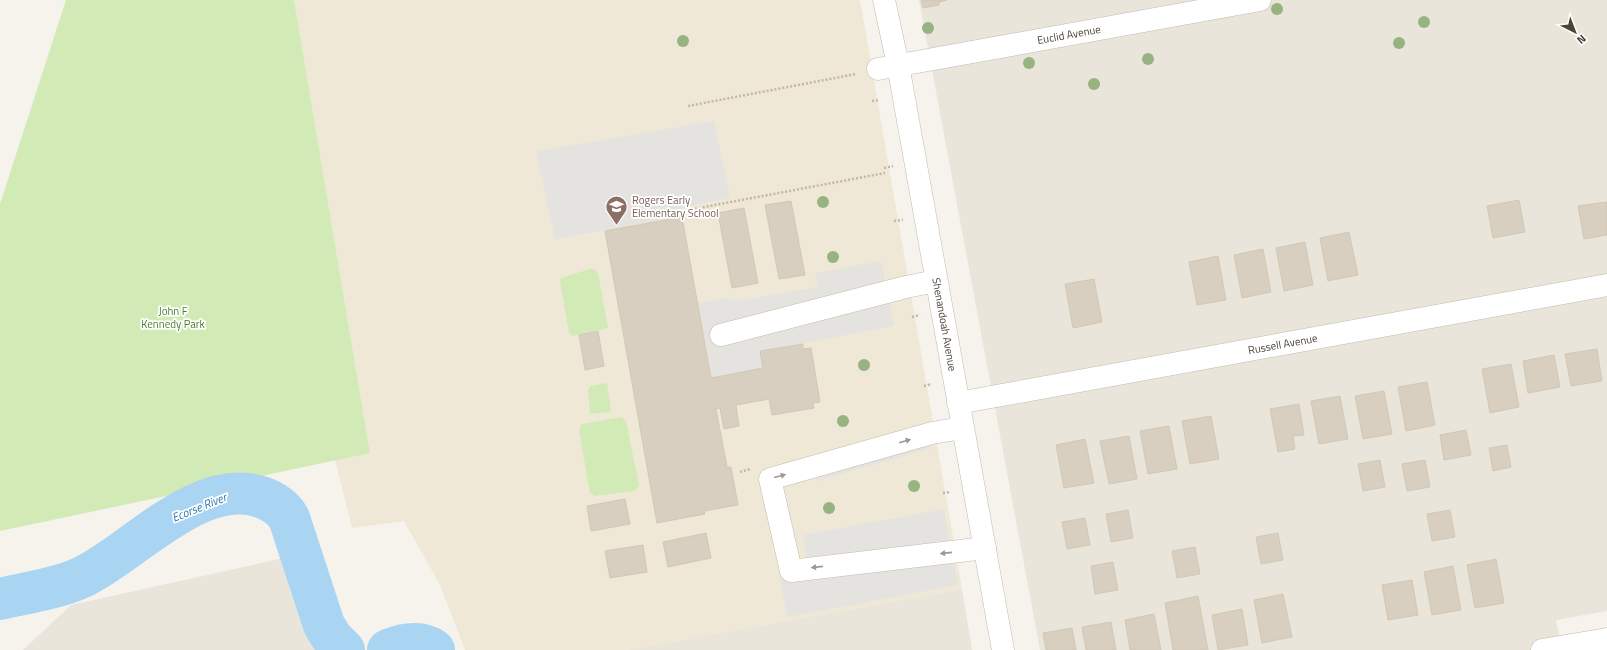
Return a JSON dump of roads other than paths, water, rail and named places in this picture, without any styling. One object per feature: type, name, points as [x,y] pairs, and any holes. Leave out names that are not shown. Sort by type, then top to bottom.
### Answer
[{"type":"street","name":"Shenandoah Avenue","points":[[884,0],[879,69],[936,281],[1003,650]]},
{"type":"street","name":"Euclid Avenue","points":[[879,69],[1260,0]]},
{"type":"street","points":[[721,335],[906,287],[936,281]]},
{"type":"street","name":"Russell Avenue","points":[[958,403],[1607,285]]},
{"type":"street","points":[[962,428],[932,434],[770,479],[791,571],[985,548]]},
{"type":"street","points":[[1542,650],[1607,639]]},
{"type":"waterway","name":"Ecorse River","points":[[0,599],[58,586],[80,578],[109,561],[171,518],[194,505],[216,497],[239,493],[261,497],[277,505],[287,514],[324,625],[332,638],[344,650]]},
{"type":"waterway","name":"Ecorse River","points":[[388,650],[411,644],[423,645],[434,650]]},
{"type":"place","name":"Rogers Early Elementary School","points":[[616,226]]},
{"type":"park label","name":"John F Kennedy Park","points":[[173,317]]}]
